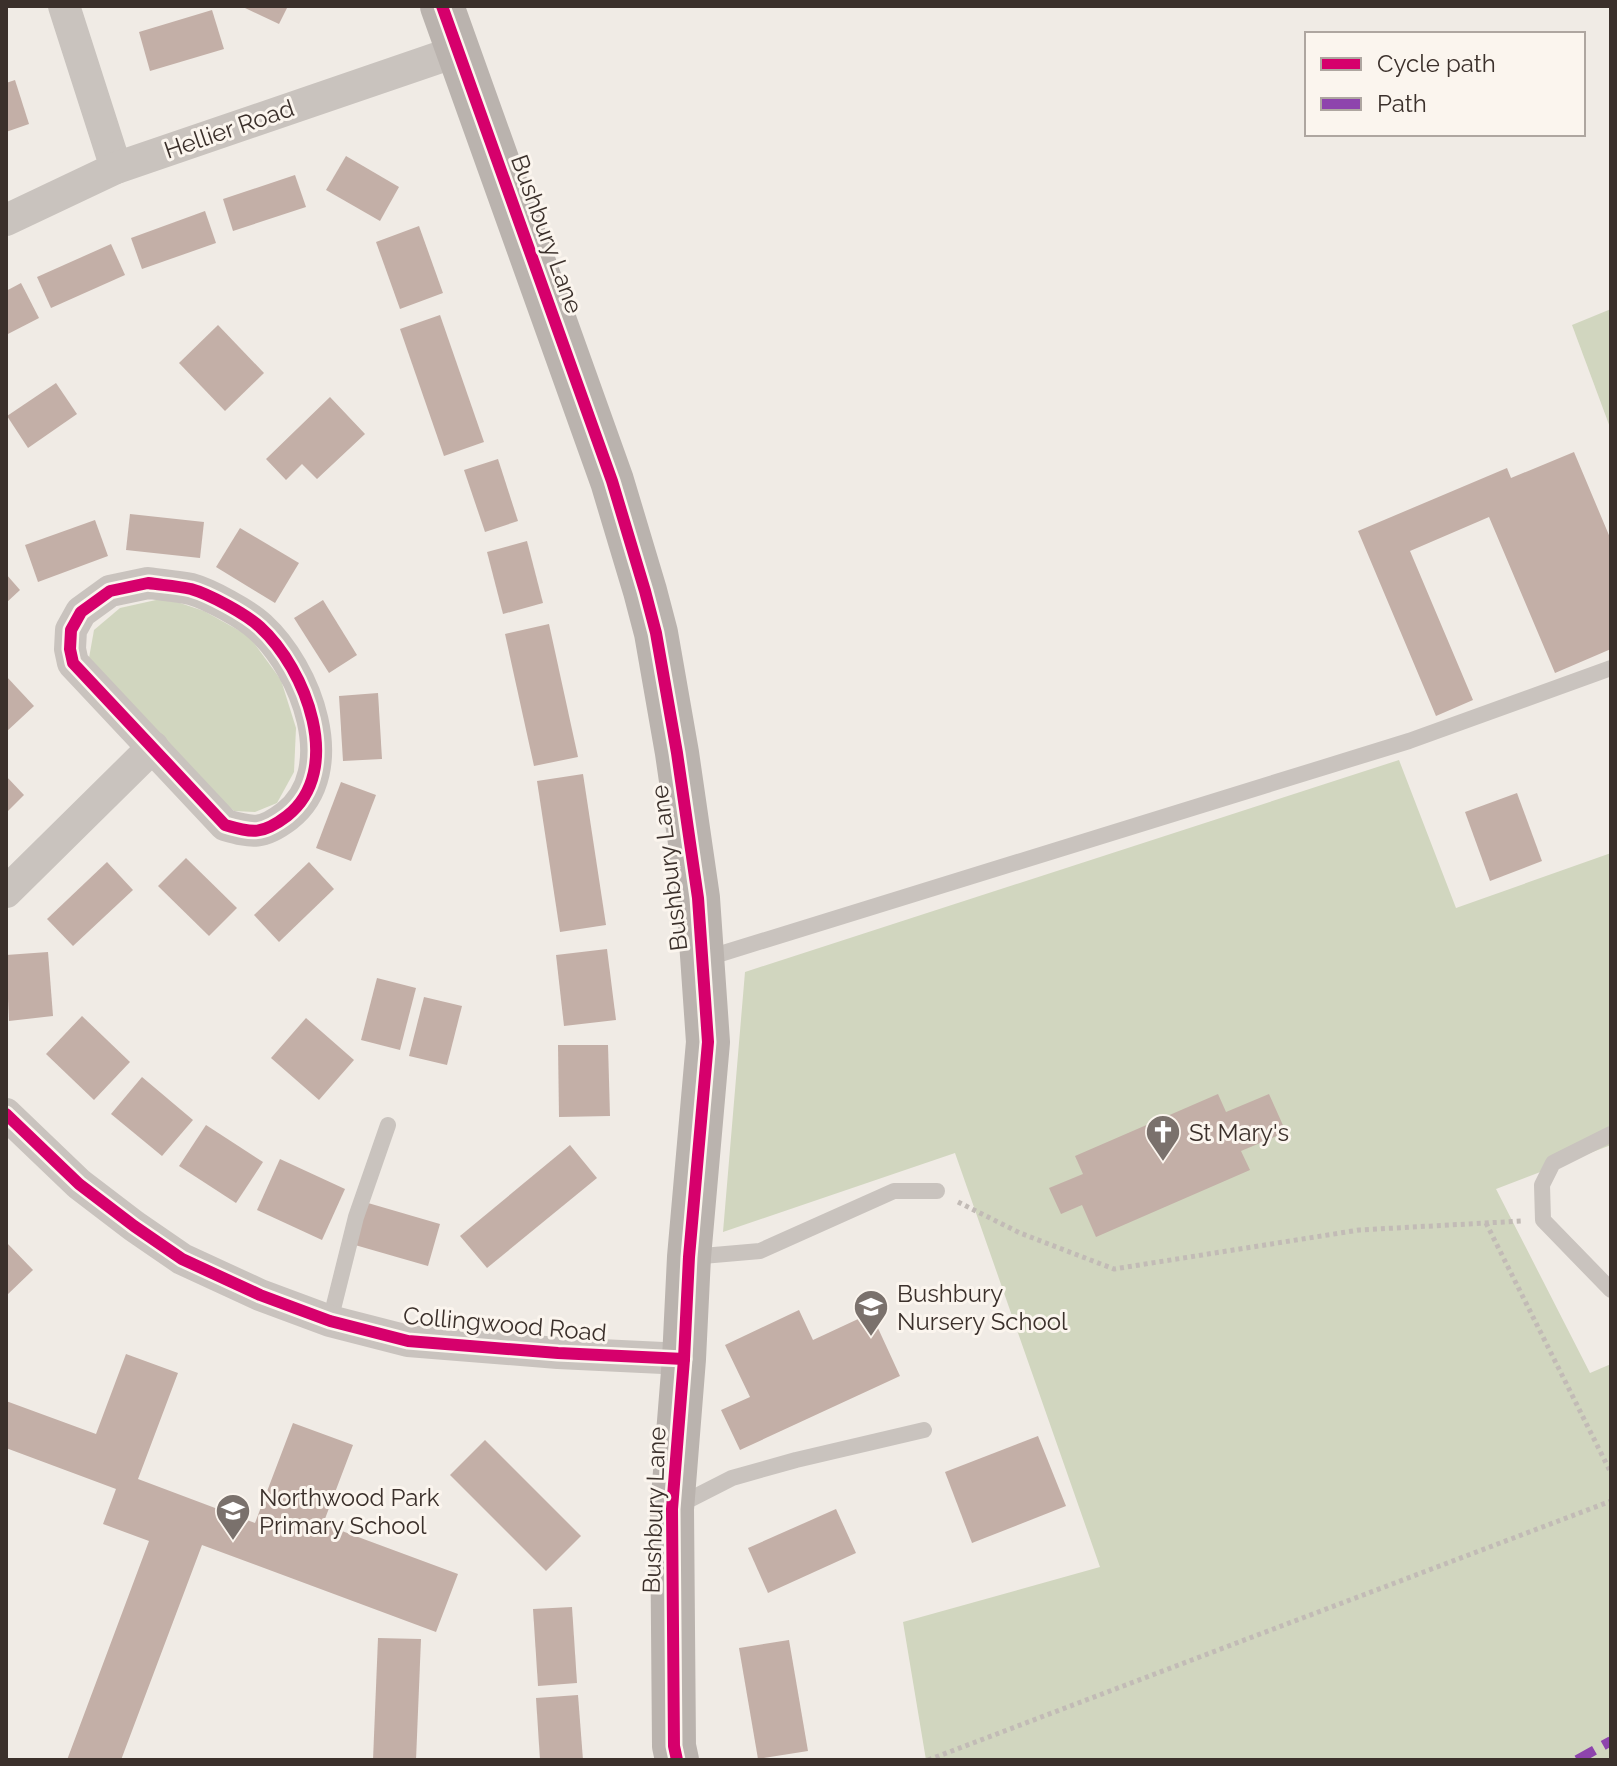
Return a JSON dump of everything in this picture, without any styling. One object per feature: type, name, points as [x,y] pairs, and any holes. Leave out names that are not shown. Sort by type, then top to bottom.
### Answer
[{"type":"street","points":[[64,6],[116,168]]},
{"type":"street","name":"Bushbury Lane","points":[[442,6],[612,481],[645,591],[656,633],[677,753],[698,898],[708,1042],[689,1257],[672,1509],[674,1746],[677,1760]]},
{"type":"street","name":"Hellier Road","points":[[6,220],[116,168],[458,51]]},
{"type":"street","points":[[148,583],[193,589],[239,612],[276,643],[290,662],[303,691],[314,726],[317,753],[313,777],[299,807],[272,828],[250,832],[225,825],[153,747],[73,663],[70,649],[71,630],[81,612],[110,591],[148,583]]},
{"type":"street","points":[[6,892],[153,747]]},
{"type":"street","name":"Collingwood Road","points":[[6,1114],[79,1184],[182,1259],[260,1295],[330,1321],[408,1341],[684,1359]]},
{"type":"lane","points":[[702,959],[1409,741],[1611,668]]},
{"type":"lane","points":[[330,1321],[356,1217],[388,1125]]},
{"type":"lane","points":[[1611,1134],[1553,1163],[1542,1185],[1543,1220],[1611,1290]]},
{"type":"lane","points":[[689,1257],[760,1251],[894,1191],[937,1191]]},
{"type":"lane","points":[[672,1509],[732,1478],[924,1430]]},
{"type":"path","points":[[937,1191],[1020,1233],[1114,1269],[1359,1230],[1543,1220]]},
{"type":"path","points":[[1486,1223],[1611,1473]]},
{"type":"path","points":[[928,1760],[1611,1501]]},
{"type":"green space","points":[[1611,309],[1611,430],[1572,325]]},
{"type":"green space","points":[[165,598],[204,611],[249,636],[281,680],[296,728],[294,772],[277,803],[255,812],[234,811],[212,792],[89,658],[94,630],[120,608]]},
{"type":"green space","points":[[1399,760],[1456,908],[1611,853],[1611,1145],[1496,1189],[1590,1373],[1611,1364],[1611,1760],[926,1760],[903,1622],[1100,1567],[955,1153],[723,1232],[745,972]]},
{"type":"building","points":[[246,6],[288,6],[279,24]]},
{"type":"building","points":[[212,10],[224,49],[150,71],[139,32]]},
{"type":"building","points":[[15,80],[29,124],[6,132],[6,83]]},
{"type":"building","points":[[346,156],[399,187],[380,221],[326,190]]},
{"type":"building","points":[[295,175],[306,207],[233,231],[223,199]]},
{"type":"building","points":[[205,211],[216,243],[142,269],[131,238]]},
{"type":"building","points":[[419,226],[443,293],[400,309],[376,242]]},
{"type":"building","points":[[111,244],[125,275],[51,308],[37,277]]},
{"type":"building","points":[[21,283],[39,318],[6,335],[6,291]]},
{"type":"building","points":[[440,315],[484,442],[444,456],[400,329]]},
{"type":"building","points":[[218,325],[264,373],[225,411],[179,363]]},
{"type":"building","points":[[56,383],[77,414],[28,448],[7,416]]},
{"type":"building","points":[[330,397],[365,434],[317,479],[302,464],[286,480],[266,459]]},
{"type":"building","points":[[1574,452],[1611,540],[1611,649],[1555,673],[1489,517],[1410,551],[1473,700],[1436,716],[1358,531],[1507,468],[1511,478]]},
{"type":"building","points":[[498,459],[518,521],[485,532],[464,470]]},
{"type":"building","points":[[130,514],[204,522],[200,558],[126,550]]},
{"type":"building","points":[[95,520],[108,556],[38,582],[25,545]]},
{"type":"building","points":[[240,528],[299,563],[275,603],[216,567]]},
{"type":"building","points":[[527,541],[543,603],[503,614],[487,552]]},
{"type":"building","points":[[6,574],[20,590],[6,603]]},
{"type":"building","points":[[323,600],[357,655],[329,673],[294,618]]},
{"type":"building","points":[[549,624],[578,757],[534,766],[505,634]]},
{"type":"building","points":[[6,676],[34,706],[6,732]]},
{"type":"building","points":[[378,693],[382,759],[343,761],[339,696]]},
{"type":"building","points":[[583,774],[606,925],[560,932],[537,781]]},
{"type":"building","points":[[6,776],[24,795],[6,813]]},
{"type":"building","points":[[341,782],[376,795],[351,861],[316,848]]},
{"type":"building","points":[[1517,793],[1542,861],[1490,881],[1465,812]]},
{"type":"building","points":[[186,858],[237,908],[209,936],[158,886]]},
{"type":"building","points":[[107,862],[133,890],[73,946],[47,919]]},
{"type":"building","points":[[309,862],[334,889],[279,942],[254,915]]},
{"type":"building","points":[[607,949],[616,1020],[564,1026],[556,955]]},
{"type":"building","points":[[48,952],[53,1016],[9,1021],[6,955]]},
{"type":"building","points":[[377,978],[416,988],[400,1050],[361,1040]]},
{"type":"building","points":[[424,997],[462,1006],[447,1065],[409,1056]]},
{"type":"building","points":[[82,1016],[130,1062],[94,1100],[46,1054]]},
{"type":"building","points":[[306,1018],[354,1060],[319,1100],[271,1058]]},
{"type":"building","points":[[558,1045],[608,1045],[610,1116],[559,1117]]},
{"type":"building","points":[[142,1077],[193,1120],[162,1156],[111,1114]]},
{"type":"building","name":"St Mary's","points":[[1218,1094],[1226,1112],[1269,1094],[1286,1132],[1241,1151],[1250,1170],[1096,1237],[1082,1205],[1061,1214],[1049,1188],[1083,1174],[1075,1156]]},
{"type":"building","points":[[206,1125],[263,1162],[236,1203],[179,1166]]},
{"type":"building","points":[[570,1145],[597,1178],[487,1268],[460,1236]]},
{"type":"building","points":[[280,1159],[345,1189],[322,1240],[257,1210]]},
{"type":"building","points":[[368,1203],[440,1224],[428,1266],[355,1245]]},
{"type":"building","points":[[6,1242],[33,1270],[6,1296]]},
{"type":"building","points":[[799,1310],[813,1340],[871,1313],[900,1376],[740,1450],[721,1410],[750,1397],[725,1345]]},
{"type":"building","points":[[126,1354],[178,1373],[138,1479],[255,1523],[293,1423],[353,1445],[323,1524],[458,1574],[436,1632],[202,1545],[121,1760],[67,1760],[149,1541],[103,1524],[116,1489],[6,1448],[6,1401],[96,1434]]},
{"type":"building","points":[[1038,1436],[1066,1506],[972,1543],[945,1472]]},
{"type":"building","points":[[485,1440],[581,1536],[546,1571],[450,1475]]},
{"type":"building","points":[[836,1509],[856,1553],[768,1593],[748,1548]]},
{"type":"building","points":[[572,1607],[577,1683],[538,1686],[533,1609]]},
{"type":"building","points":[[378,1638],[421,1639],[416,1760],[373,1760]]},
{"type":"building","points":[[789,1640],[808,1751],[758,1759],[739,1648]]},
{"type":"building","points":[[578,1695],[583,1760],[540,1760],[536,1698]]},
{"type":"marked path","points":[[1577,1760],[1611,1741]]},
{"type":"cycle path","points":[[442,6],[612,481],[645,591],[656,633],[677,753],[698,898],[708,1042],[689,1257],[672,1509],[674,1746],[677,1760]]},
{"type":"cycle path","points":[[148,583],[191,589],[237,611],[260,627],[292,668],[312,720],[316,747],[314,773],[304,796],[287,816],[271,827],[250,831],[225,825],[73,663],[71,630],[81,612],[110,591],[148,583]]},
{"type":"cycle path","points":[[6,1114],[79,1184],[182,1259],[260,1295],[330,1321],[408,1341],[684,1359]]},
{"type":"place","name":"St Mary's","points":[[1163,1163]]},
{"type":"place","name":"Bushbury Nursery School","points":[[871,1338]]},
{"type":"place","name":"Northwood Park Primary School","points":[[233,1542]]}]
